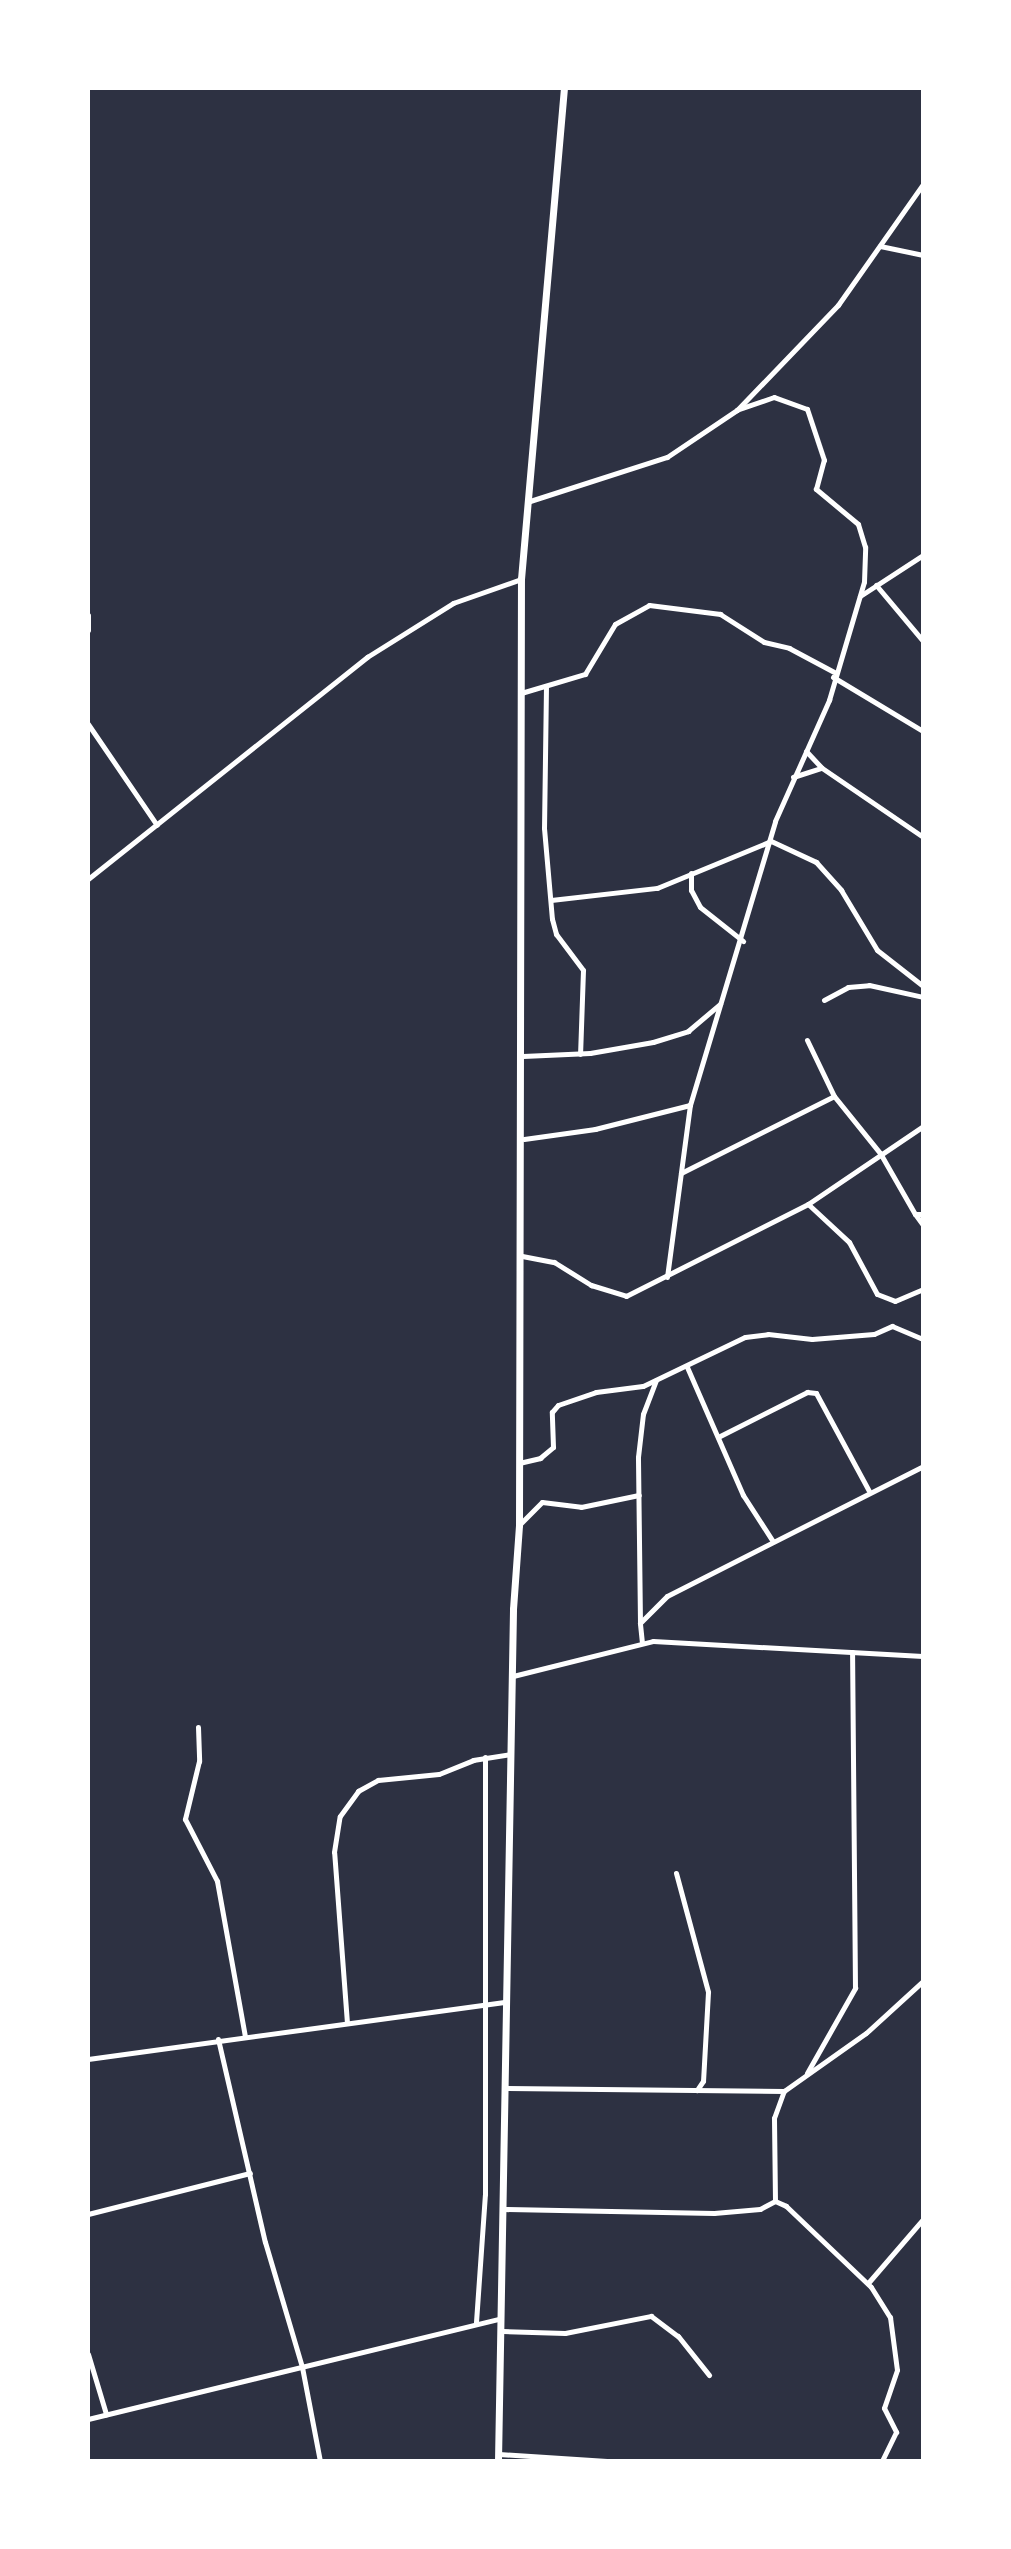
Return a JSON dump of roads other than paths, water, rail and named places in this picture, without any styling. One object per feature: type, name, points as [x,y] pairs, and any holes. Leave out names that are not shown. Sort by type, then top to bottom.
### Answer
[{"type":"street","points":[[564,88],[521,579],[524,1139],[519,1525],[503,2088],[503,2331],[498,2457],[607,2461]]},
{"type":"street","points":[[530,501],[667,457],[737,410],[838,305],[923,184]]},
{"type":"street","points":[[880,246],[923,255]]},
{"type":"street","points":[[667,1277],[690,1105],[792,777],[829,700],[859,596],[865,547],[850,513],[816,489],[824,460],[807,409],[774,397],[737,410]]},
{"type":"street","points":[[859,596],[923,555]]},
{"type":"street","points":[[88,879],[367,657],[453,603],[521,579]]},
{"type":"street","points":[[876,585],[923,641]]},
{"type":"street","points":[[520,693],[585,674],[615,624],[649,605],[720,614],[764,642],[789,648],[923,731]]},
{"type":"street","points":[[88,615],[88,630]]},
{"type":"street","points":[[546,686],[544,828],[556,934],[583,970],[580,1054]]},
{"type":"street","points":[[88,724],[157,825]]},
{"type":"street","points":[[806,751],[822,768],[923,837]]},
{"type":"street","points":[[792,777],[822,768]]},
{"type":"street","points":[[551,900],[639,892],[771,841],[816,862],[841,890],[877,950],[923,986]]},
{"type":"street","points":[[691,873],[691,890],[700,907],[743,941]]},
{"type":"street","points":[[824,1000],[848,987],[869,985],[923,997]]},
{"type":"street","points":[[523,1056],[580,1054],[681,1033],[721,1004]]},
{"type":"street","points":[[807,1040],[834,1096],[880,1153],[923,1225]]},
{"type":"street","points":[[680,1174],[834,1096]]},
{"type":"street","points":[[524,1139],[595,1129],[690,1105]]},
{"type":"street","points":[[522,1256],[554,1262],[620,1296],[667,1277],[808,1204],[923,1126]]},
{"type":"street","points":[[808,1204],[849,1242],[877,1294],[895,1301],[923,1289]]},
{"type":"street","points":[[915,1214],[923,1214]]},
{"type":"street","points":[[518,1464],[540,1458],[553,1447],[552,1412],[558,1405],[596,1392],[643,1386],[658,1376],[687,1367],[758,1334],[812,1339],[874,1334],[892,1326],[923,1339]]},
{"type":"street","points":[[687,1367],[743,1495],[772,1540]]},
{"type":"street","points":[[642,1643],[639,1495],[643,1414],[658,1376]]},
{"type":"street","points":[[718,1437],[807,1392],[816,1393],[869,1491]]},
{"type":"street","points":[[640,1623],[667,1596],[923,1466]]},
{"type":"street","points":[[519,1525],[542,1502],[581,1507],[639,1495]]},
{"type":"street","points":[[513,1676],[642,1643],[923,1656]]},
{"type":"street","points":[[807,2073],[855,1988],[852,1652]]},
{"type":"street","points":[[198,1727],[199,1761],[185,1819],[219,1889],[245,2036]]},
{"type":"street","points":[[347,2023],[334,1852],[340,1816],[358,1791],[373,1782],[439,1774],[485,1757],[511,1754]]},
{"type":"street","points":[[476,2322],[485,2194],[485,1757]]},
{"type":"street","points":[[676,1873],[708,1992],[703,2081],[697,2090]]},
{"type":"street","points":[[882,2461],[896,2432],[884,2408],[896,2364],[890,2317],[865,2282],[775,2201],[774,2118],[784,2091],[866,2033],[923,1981]]},
{"type":"street","points":[[88,2059],[506,2002]]},
{"type":"street","points":[[218,2039],[302,2367],[320,2461]]},
{"type":"street","points":[[503,2088],[784,2091]]},
{"type":"street","points":[[88,2214],[250,2173]]},
{"type":"street","points":[[503,2209],[714,2213],[760,2209],[775,2201]]},
{"type":"street","points":[[865,2282],[871,2283],[900,2240],[923,2219]]},
{"type":"street","points":[[503,2331],[565,2333],[651,2316],[678,2336],[709,2375]]},
{"type":"street","points":[[88,2419],[501,2318]]},
{"type":"street","points":[[88,2354],[106,2414]]}]
